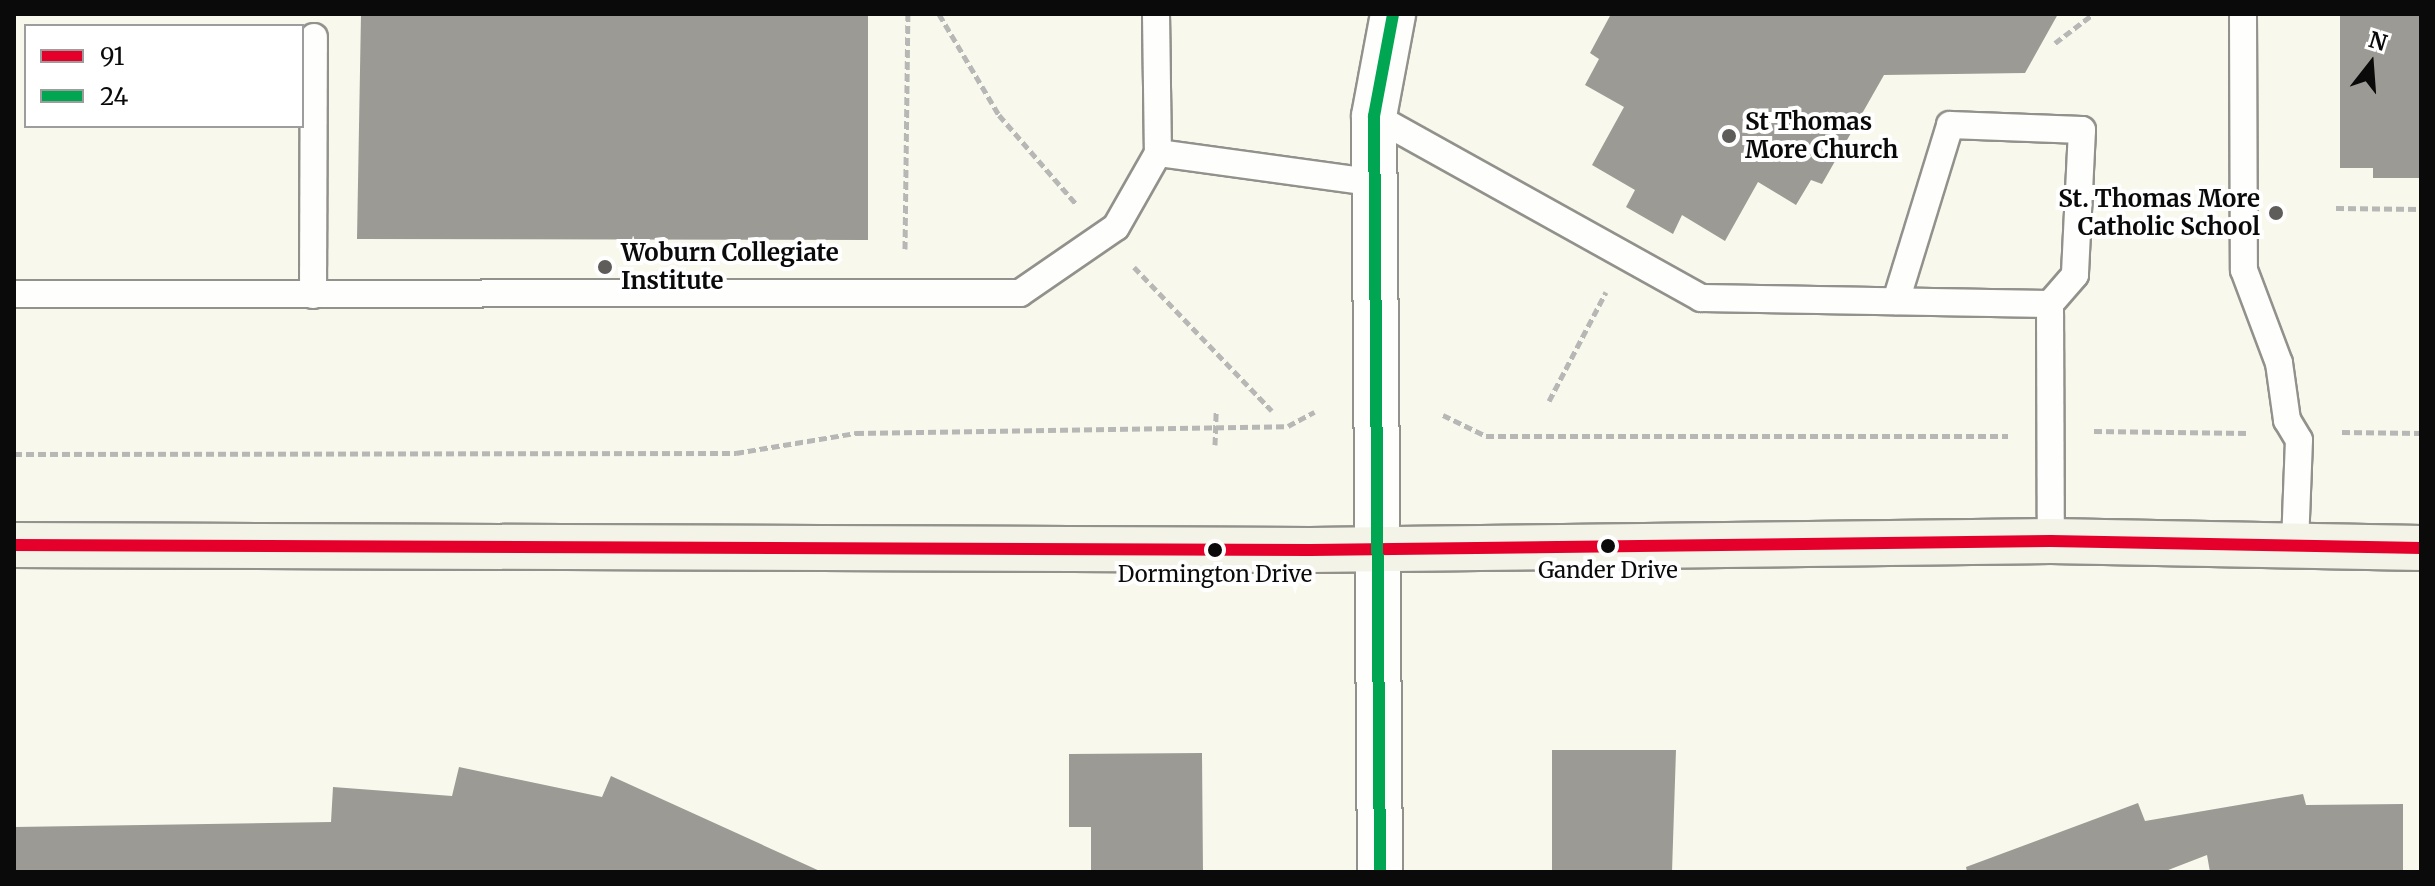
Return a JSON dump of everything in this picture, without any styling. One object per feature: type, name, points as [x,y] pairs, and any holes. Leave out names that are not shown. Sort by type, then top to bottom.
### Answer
[{"type":"main road","points":[[14,545],[1382,549],[2051,541],[2421,548]]},
{"type":"street","points":[[1380,872],[1382,549],[1374,116],[1393,14]]},
{"type":"lane","points":[[14,294],[904,298],[1020,293],[1116,227],[1158,153],[1156,14]]},
{"type":"lane","points":[[2243,14],[2244,270],[2279,363],[2287,420],[2299,440],[2295,546]]},
{"type":"lane","points":[[313,295],[314,37]]},
{"type":"lane","points":[[1374,116],[1701,298],[2050,304]]},
{"type":"lane","points":[[1896,301],[1950,125],[2082,130],[2075,275],[2050,304],[2051,541]]},
{"type":"lane","points":[[1158,153],[1376,183]]},
{"type":"path","points":[[904,298],[908,14]]},
{"type":"path","points":[[2055,43],[2093,14]]},
{"type":"path","points":[[2336,208],[2421,209]]},
{"type":"path","points":[[1549,401],[1625,255]]},
{"type":"path","points":[[1215,445],[1216,411]]},
{"type":"path","points":[[14,454],[736,453],[856,433],[1288,426],[1314,412]]},
{"type":"path","points":[[1443,415],[1486,436],[2012,436],[2050,419],[2098,432],[2237,433],[2287,420],[2351,433],[2421,433]]},
{"type":"building","points":[[361,14],[868,14],[868,240],[357,239]]},
{"type":"building","name":"St Thomas More Church","points":[[1611,14],[2058,14],[2025,73],[1884,75],[1822,184],[1811,180],[1796,205],[1758,182],[1725,241],[1682,215],[1673,234],[1626,207],[1635,190],[1592,165],[1624,107],[1585,85],[1599,59],[1590,53]]},
{"type":"building","points":[[2340,14],[2421,14],[2421,178],[2373,178],[2373,168],[2340,168]]},
{"type":"building","points":[[1552,750],[1676,750],[1672,872],[1552,872]]},
{"type":"building","points":[[1202,753],[1203,872],[1091,872],[1091,827],[1069,827],[1069,754]]},
{"type":"building","points":[[459,767],[602,797],[611,776],[822,872],[14,872],[14,827],[331,822],[333,787],[452,796]]},
{"type":"building","points":[[2303,794],[2306,805],[2403,804],[2403,872],[2210,872],[2207,855],[2163,872],[1967,872],[1966,867],[2138,803],[2145,821]]},
{"type":"transit line","name":"24","points":[[1380,872],[1374,116],[1393,14]]},
{"type":"transit line","name":"91","points":[[14,545],[1310,550],[2051,541],[2421,548]]},
{"type":"place","name":"St Thomas More Church","points":[[1729,136]]},
{"type":"place","name":"St. Thomas More Catholic School","points":[[2276,213]]},
{"type":"place","name":"Woburn Collegiate Institute","points":[[605,267]]},
{"type":"place","name":"Gander Drive","points":[[1608,546]]},
{"type":"place","name":"Dormington Drive","points":[[1215,550]]}]
